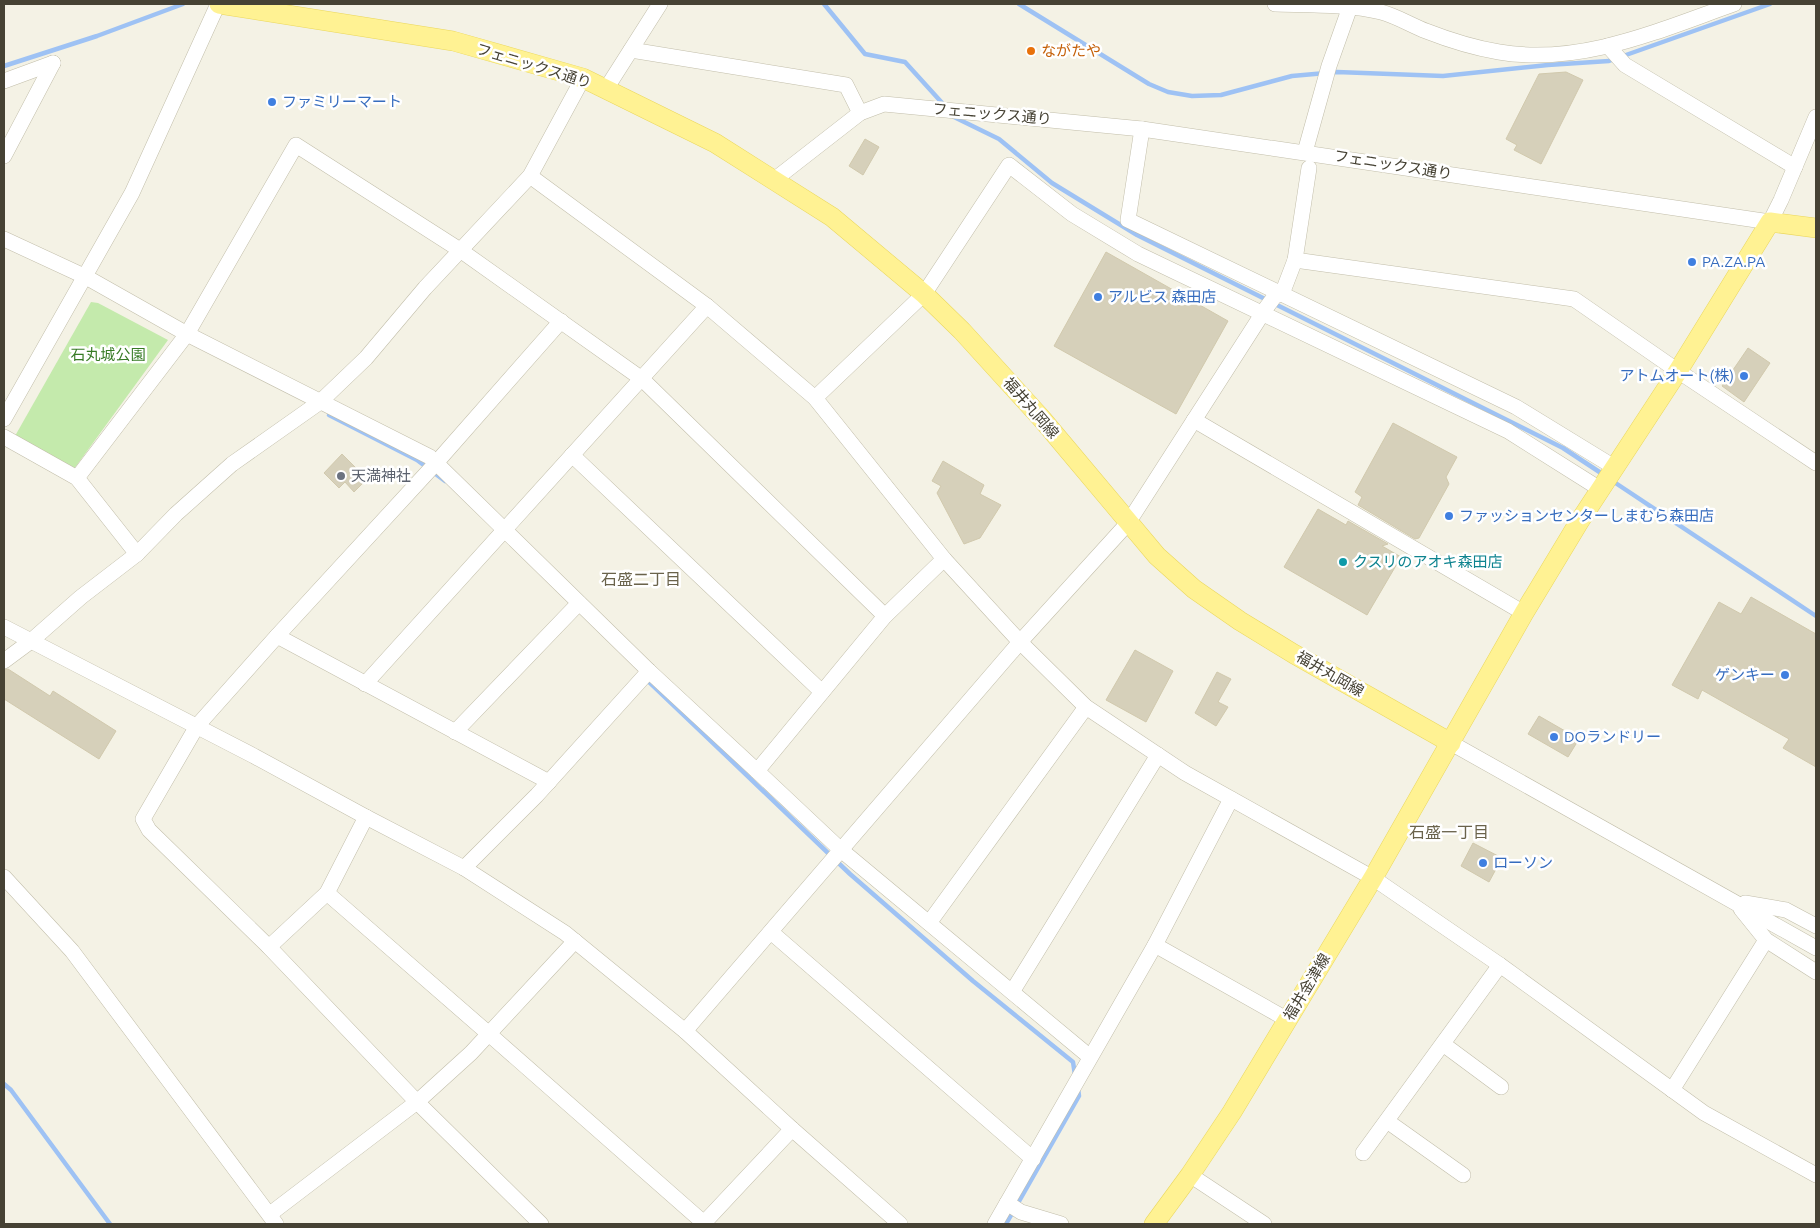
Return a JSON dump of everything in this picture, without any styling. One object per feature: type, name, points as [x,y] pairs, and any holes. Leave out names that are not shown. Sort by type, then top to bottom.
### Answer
[{"type":"main road","name":"フェニックス通り","points":[[218,4],[453,40],[583,78],[715,143],[774,180]]},
{"type":"main road","name":"福井丸岡線","points":[[774,180],[832,217],[924,294],[962,330],[1042,419],[1128,523],[1158,556],[1194,589],[1240,621],[1294,654],[1450,743]]},
{"type":"main road","name":"フェニックス通り","points":[[1770,222],[1816,228]]},
{"type":"main road","points":[[1450,743],[1524,613],[1600,489],[1678,371],[1770,222]]},
{"type":"main road","name":"福井金津線","points":[[1154,1224],[1190,1175],[1232,1112],[1373,878],[1450,743]]},
{"type":"street","points":[[4,419],[86,278],[132,193],[218,4]]},
{"type":"street","points":[[606,89],[660,4]]},
{"type":"street","points":[[1275,4],[1350,6],[1381,12],[1434,34],[1471,46],[1500,53],[1542,55],[1584,51],[1608,46],[1734,4]]},
{"type":"street","points":[[1305,152],[1329,66],[1350,6]]},
{"type":"street","points":[[1608,46],[1625,64],[1794,168]]},
{"type":"street","points":[[631,50],[846,84],[860,113]]},
{"type":"street","points":[[4,81],[53,63],[4,156]]},
{"type":"street","points":[[4,661],[31,641],[81,596],[137,554],[176,514],[232,464],[320,402],[366,358],[425,288],[530,176],[583,78]]},
{"type":"street","name":"フェニックス通り","points":[[774,180],[860,113],[884,104],[1142,129],[1770,222]]},
{"type":"street","points":[[1770,222],[1816,116]]},
{"type":"street","points":[[1142,129],[1128,220],[1271,303],[1508,431],[1600,489]]},
{"type":"street","points":[[77,478],[186,334],[296,145],[460,250],[642,379],[885,616]]},
{"type":"street","points":[[815,398],[924,294],[1009,165],[1072,214],[1138,254],[1271,303],[1516,407],[1614,467]]},
{"type":"street","points":[[685,1031],[1020,642],[1128,523],[1271,303],[1295,260],[1309,168]]},
{"type":"street","points":[[530,176],[706,306],[815,398],[944,559],[1020,642],[1086,707],[1185,773],[1373,878],[1500,966],[1704,1113],[1816,1175]]},
{"type":"street","points":[[4,240],[86,278],[186,334],[430,457],[649,670],[841,850],[1090,1057]]},
{"type":"street","points":[[1295,260],[1574,299],[1816,463]]},
{"type":"street","points":[[365,684],[706,306]]},
{"type":"street","points":[[541,1224],[417,1102],[269,947],[149,830],[143,819],[197,726],[436,463],[561,320]]},
{"type":"street","points":[[1194,420],[1524,613]]},
{"type":"street","points":[[4,437],[77,478],[137,554]]},
{"type":"street","points":[[572,455],[822,692]]},
{"type":"street","points":[[758,771],[885,616],[944,559]]},
{"type":"street","points":[[455,732],[579,603]]},
{"type":"street","points":[[4,627],[197,726],[464,868],[565,933],[685,1031],[900,1224]]},
{"type":"street","points":[[277,636],[549,782]]},
{"type":"street","points":[[464,868],[549,782],[649,670]]},
{"type":"street","points":[[929,923],[1086,707]]},
{"type":"street","points":[[1450,743],[1816,948]]},
{"type":"street","points":[[1012,992],[1158,755]]},
{"type":"street","points":[[995,1224],[1156,945],[1231,799]]},
{"type":"street","points":[[269,947],[327,893],[366,817]]},
{"type":"street","points":[[4,877],[72,950],[273,1219],[417,1102],[471,1054],[575,941]]},
{"type":"street","points":[[327,893],[704,1224],[792,1129]]},
{"type":"street","points":[[1736,902],[1786,910],[1816,926]]},
{"type":"street","points":[[1736,902],[1766,940],[1816,972]]},
{"type":"street","points":[[771,932],[1032,1159]]},
{"type":"street","points":[[1672,1090],[1766,940]]},
{"type":"street","points":[[1156,945],[1288,1020]]},
{"type":"street","points":[[1363,1153],[1500,966]]},
{"type":"street","points":[[1443,1044],[1501,1087]]},
{"type":"street","points":[[1387,1121],[1463,1175]]},
{"type":"street","points":[[1190,1175],[1264,1224]]},
{"type":"street","points":[[1007,1203],[1020,1212],[1061,1224]]},
{"type":"green space","name":"石丸城公園","points":[[91,302],[98,303],[168,340],[74,469],[15,436]]},
{"type":"building","points":[[1566,72],[1583,80],[1541,164],[1514,150],[1517,145],[1506,139],[1539,74]]},
{"type":"building","points":[[865,139],[879,147],[863,175],[849,166]]},
{"type":"building","points":[[1106,252],[1228,321],[1176,414],[1054,346]]},
{"type":"building","points":[[1748,348],[1770,363],[1744,402],[1722,386]]},
{"type":"building","points":[[1393,423],[1457,457],[1446,477],[1449,484],[1419,538],[1415,539],[1358,505],[1362,497],[1355,492]]},
{"type":"building","points":[[342,454],[357,469],[353,473],[363,483],[354,492],[345,482],[339,488],[324,473]]},
{"type":"building","points":[[943,461],[984,485],[980,494],[1001,505],[980,538],[964,544],[937,493],[941,486],[932,481]]},
{"type":"building","name":"クスリのアオキ森田店","points":[[1318,509],[1346,525],[1348,521],[1388,544],[1382,546],[1401,557],[1367,615],[1284,567]]},
{"type":"building","points":[[1751,597],[1816,634],[1816,767],[1783,748],[1789,739],[1702,690],[1698,699],[1672,685],[1719,602],[1741,614]]},
{"type":"building","points":[[1135,650],[1173,671],[1146,722],[1106,700]]},
{"type":"building","points":[[8,669],[50,696],[53,691],[116,731],[99,759],[4,699],[4,670]]},
{"type":"building","points":[[1217,672],[1231,679],[1218,702],[1228,707],[1216,726],[1195,713]]},
{"type":"building","points":[[1539,716],[1579,739],[1568,757],[1528,734]]},
{"type":"building","points":[[1473,843],[1502,858],[1489,882],[1461,866]]},
{"type":"waterway","points":[[4,66],[97,36],[183,4]]},
{"type":"waterway","points":[[824,4],[865,54],[905,62],[944,105]]},
{"type":"waterway","points":[[1019,4],[1149,84],[1168,92],[1192,96],[1221,95],[1292,76],[1337,72],[1443,76],[1548,65],[1609,61],[1770,4]]},
{"type":"waterway","points":[[954,117],[999,139],[1052,183],[1137,235],[1563,448],[1604,475]]},
{"type":"waterway","points":[[329,415],[417,460],[445,481]]},
{"type":"waterway","points":[[1611,480],[1816,616]]},
{"type":"waterway","points":[[646,679],[850,874],[973,981],[1073,1062],[1075,1075]]},
{"type":"waterway","points":[[4,1084],[11,1090],[110,1224]]},
{"type":"waterway","points":[[1006,1224],[1079,1096],[1078,1088]]},
{"type":"place","name":"ながたや","points":[[1031,51]]},
{"type":"place","name":"ファミリーマート","points":[[272,102]]},
{"type":"place","name":"PA.ZA.PA","points":[[1692,262]]},
{"type":"place","name":"アルビス 森田店","points":[[1098,297]]},
{"type":"place","name":"アトムオート(株)","points":[[1744,376]]},
{"type":"place","name":"天満神社","points":[[341,476]]},
{"type":"place","name":"ファッションセンターしまむら森田店","points":[[1449,516]]},
{"type":"place","name":"クスリのアオキ森田店","points":[[1343,562]]},
{"type":"place","name":"ゲンキー","points":[[1785,675]]},
{"type":"place","name":"DOランドリー","points":[[1554,737]]},
{"type":"place","name":"ローソン","points":[[1483,863]]},
{"type":"district","name":"石盛二丁目","points":[[641,579]]},
{"type":"district","name":"石盛一丁目","points":[[1449,832]]}]
